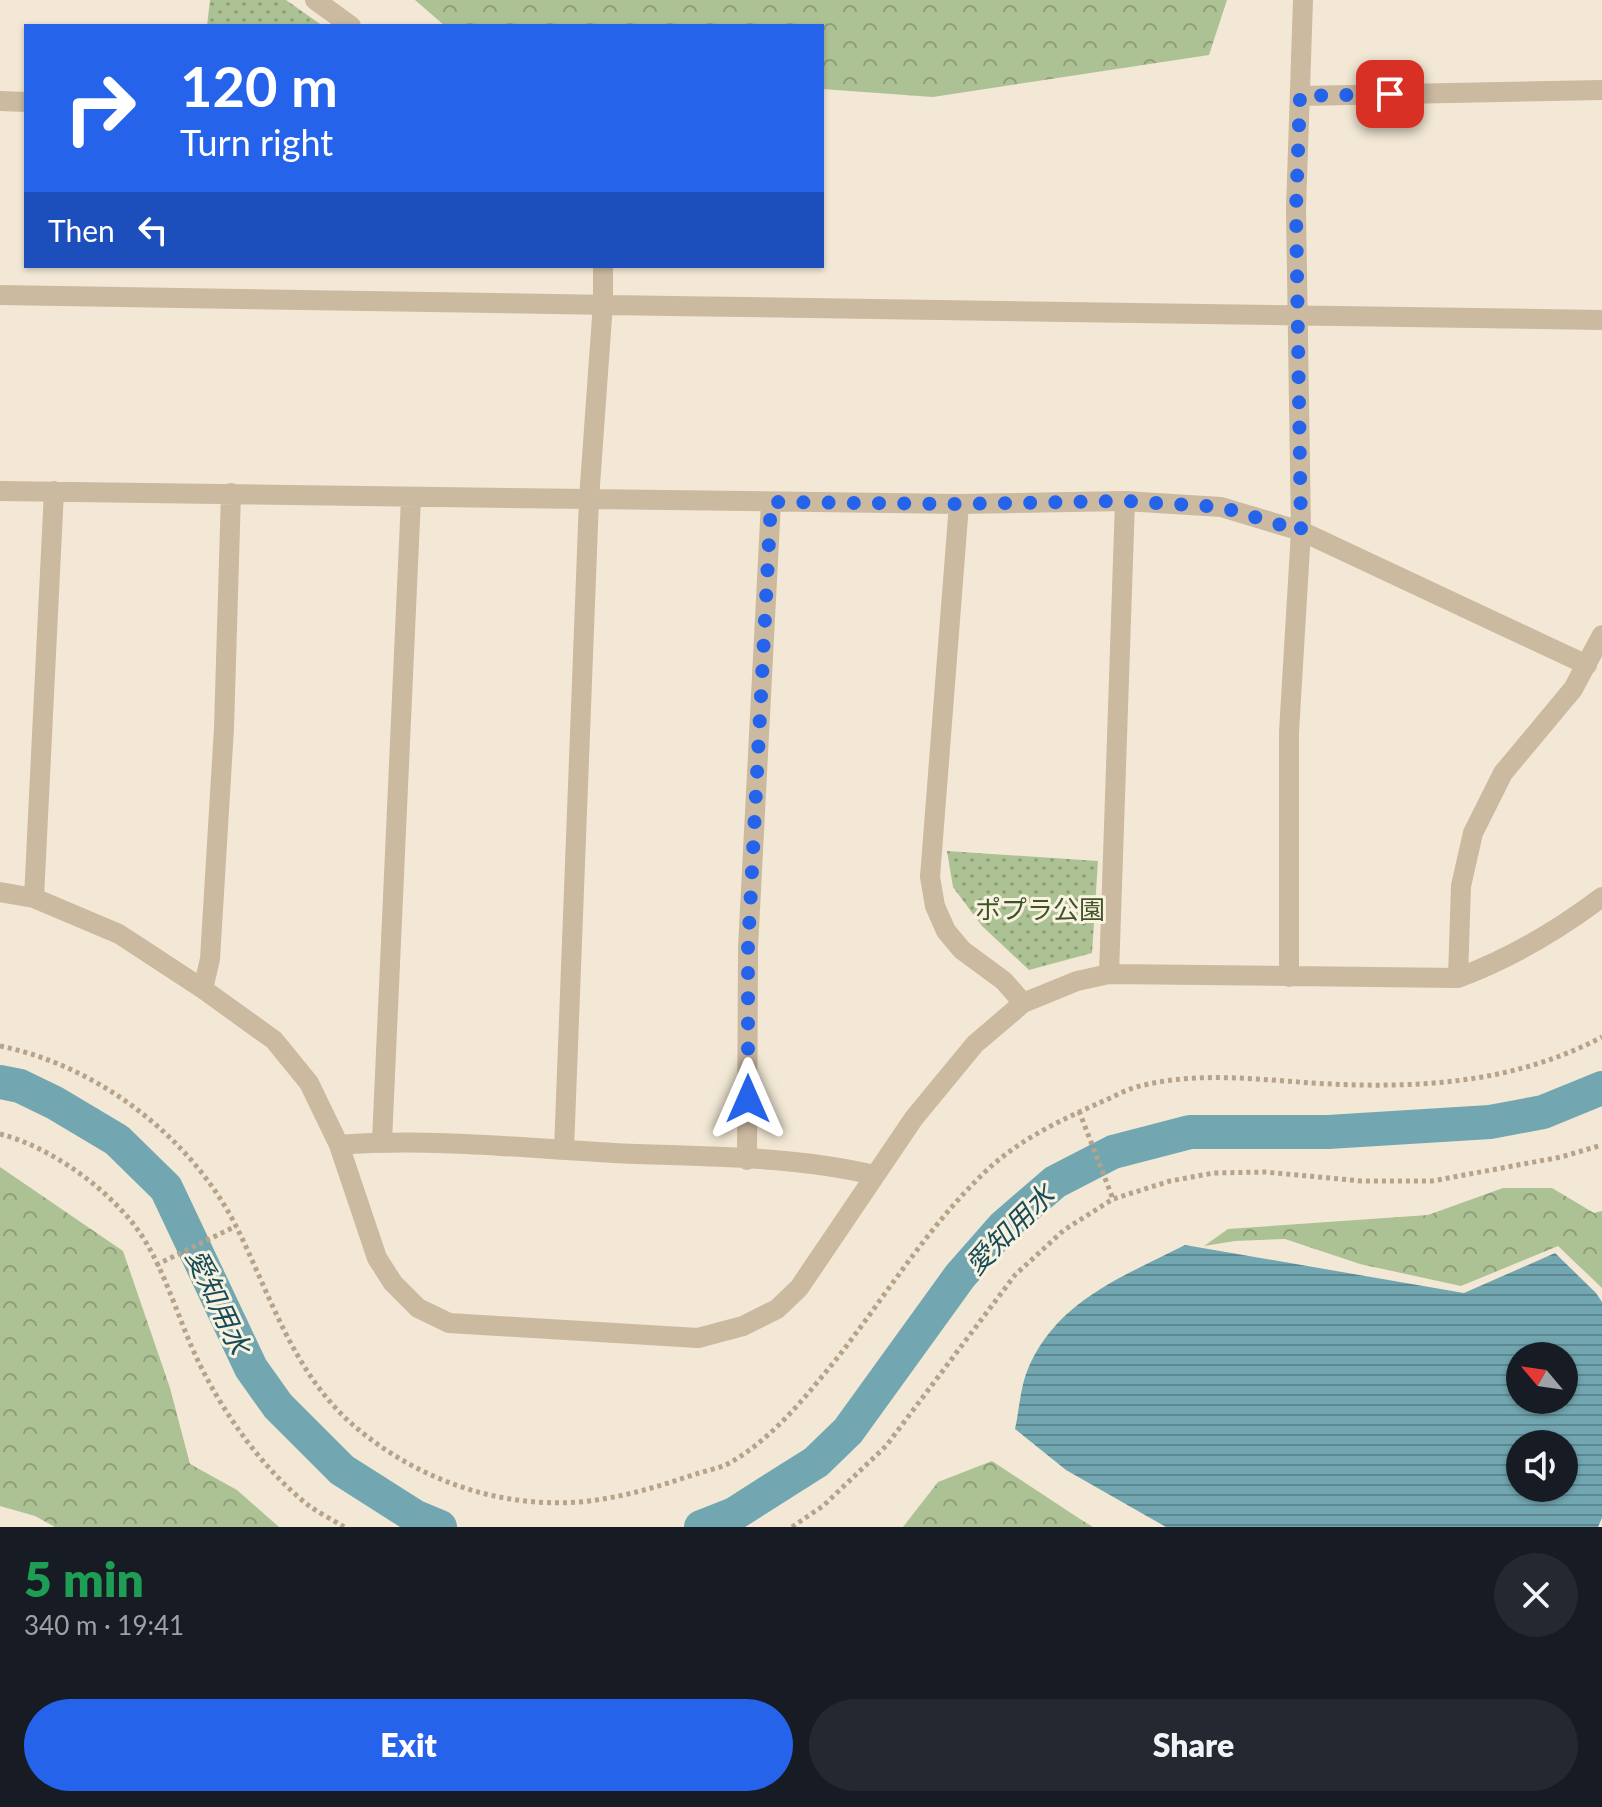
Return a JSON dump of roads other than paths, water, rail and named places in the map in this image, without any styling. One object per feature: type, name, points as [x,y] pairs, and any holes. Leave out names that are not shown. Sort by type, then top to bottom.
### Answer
[{"type":"street","points":[[315,0],[348,24]]},
{"type":"street","points":[[1289,977],[1289,732],[1301,531],[1296,209],[1303,0]]},
{"type":"street","points":[[1300,96],[1602,90]]},
{"type":"street","points":[[0,101],[24,102]]},
{"type":"street","points":[[564,1150],[589,499],[603,268]]},
{"type":"street","points":[[0,295],[1602,320]]},
{"type":"street","points":[[0,491],[959,504],[1125,501],[1221,507],[1301,531],[1587,665]]},
{"type":"street","points":[[34,898],[54,491]]},
{"type":"street","points":[[203,989],[210,959],[224,728],[231,493]]},
{"type":"street","points":[[382,1141],[411,498]]},
{"type":"street","points":[[1109,974],[1125,501]]},
{"type":"street","points":[[747,1160],[748,948],[771,502]]},
{"type":"street","points":[[959,504],[930,877],[935,906],[946,931],[962,950],[1004,981],[1023,1003]]},
{"type":"street","points":[[1458,978],[1461,886],[1473,833],[1503,773],[1573,689],[1602,635]]},
{"type":"street","points":[[0,892],[34,898],[119,934],[274,1040],[309,1083],[339,1145],[377,1258],[393,1283],[418,1308],[449,1323],[698,1338],[743,1326],[777,1309],[799,1288],[914,1118],[975,1044],[1023,1003],[1077,981],[1109,974],[1458,978],[1495,964],[1548,935],[1602,897]]},
{"type":"street","points":[[339,1145],[382,1141],[747,1160],[847,1169],[874,1175]]},
{"type":"water","points":[[1185,1245],[1464,1293],[1555,1253],[1602,1302],[1602,1518],[1598,1527],[1166,1527],[1066,1470],[1015,1429],[1022,1387],[1038,1349],[1053,1328],[1072,1310],[1114,1281]]},
{"type":"waterway","name":"愛知用水","points":[[0,1082],[20,1086],[55,1103],[117,1140],[166,1188],[251,1368],[278,1406],[342,1470],[416,1517],[440,1527]]},
{"type":"waterway","name":"愛知用水","points":[[701,1527],[734,1514],[816,1462],[848,1431],[960,1276],[1004,1226],[1055,1182],[1113,1152],[1190,1132],[1328,1132],[1490,1122],[1543,1112],[1602,1088]]},
{"type":"park label","name":"ポプラ公園","points":[[1040,909]]}]
